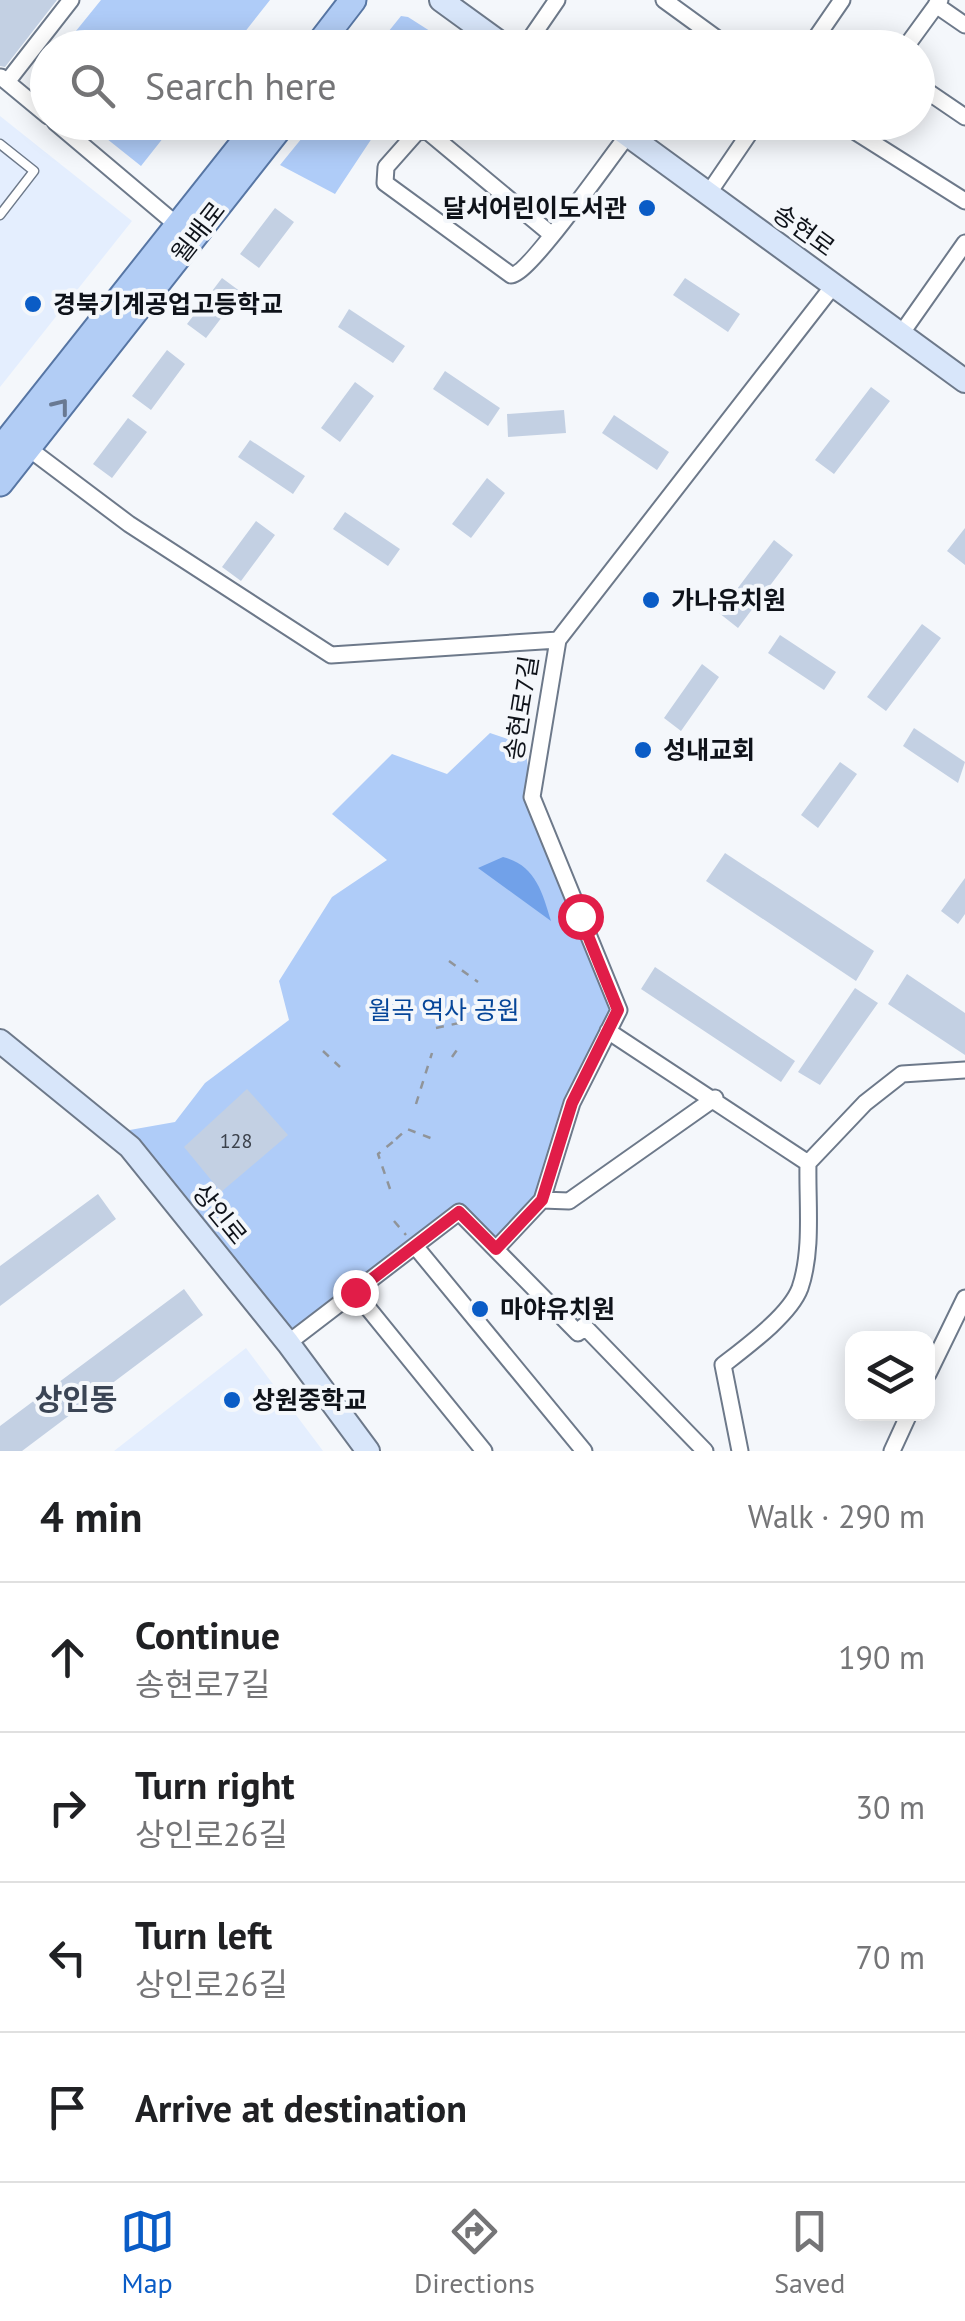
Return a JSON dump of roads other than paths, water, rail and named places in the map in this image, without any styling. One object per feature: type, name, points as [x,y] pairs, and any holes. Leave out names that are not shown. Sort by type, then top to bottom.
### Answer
[{"type":"main road","points":[[330,30],[353,0]]},
{"type":"main road","points":[[345,30],[364,0]]},
{"type":"main road","points":[[441,0],[482,30]]},
{"type":"main road","name":"월배로","points":[[0,450],[246,140]]},
{"type":"main road","name":"월배로","points":[[0,482],[270,140]]},
{"type":"main road","name":"송현로","points":[[634,140],[965,381]]},
{"type":"main road","name":"상인로","points":[[0,1041],[130,1146],[288,1342],[368,1451]]},
{"type":"street","points":[[46,30],[71,0]]},
{"type":"street","points":[[536,30],[557,0]]},
{"type":"street","points":[[664,0],[705,30]]},
{"type":"street","points":[[821,30],[842,0]]},
{"type":"street","points":[[919,30],[938,3],[965,25]]},
{"type":"street","points":[[30,48],[4,79],[30,101]]},
{"type":"street","points":[[935,97],[965,117]]},
{"type":"street","points":[[76,140],[178,225]]},
{"type":"street","points":[[410,140],[386,167],[385,183],[511,274],[525,270],[552,236],[612,140]]},
{"type":"street","points":[[438,140],[552,236]]},
{"type":"street","points":[[708,194],[745,140]]},
{"type":"street","points":[[871,140],[965,201]]},
{"type":"street","points":[[901,334],[965,243]]},
{"type":"street","name":"송현로7길","points":[[496,1249],[542,1200],[572,1103],[618,1010],[532,797],[558,640],[834,286]]},
{"type":"street","points":[[28,448],[129,524],[331,656],[558,640]]},
{"type":"street","points":[[608,1031],[715,1098],[808,1163]]},
{"type":"street","points":[[740,1451],[723,1365],[763,1333],[799,1290],[806,1247],[808,1163],[865,1103],[902,1074],[965,1070]]},
{"type":"street","points":[[542,1200],[569,1201],[715,1098]]},
{"type":"street","points":[[288,1342],[459,1212],[578,1333],[584,1326],[706,1451]]},
{"type":"street","points":[[415,1246],[584,1451]]},
{"type":"street","points":[[355,1292],[484,1451]]},
{"type":"street","points":[[935,1363],[958,1326],[965,1298]]},
{"type":"street","points":[[892,1451],[907,1421]]},
{"type":"lane","points":[[0,144],[34,171],[0,215]]},
{"type":"water","points":[[503,857],[530,873],[551,921],[478,868]]},
{"type":"place","name":"달서어린이도서관","points":[[647,208]]},
{"type":"place","name":"경북기계공업고등학교","points":[[33,304]]},
{"type":"place","name":"가나유치원","points":[[651,600]]},
{"type":"place","name":"성내교회","points":[[643,750]]},
{"type":"place","name":"마야유치원","points":[[480,1309]]},
{"type":"place","name":"상원중학교","points":[[232,1400]]},
{"type":"district","name":"상인동","points":[[76,1400]]},
{"type":"park label","name":"월곡 역사 공원","points":[[444,1010]]}]
